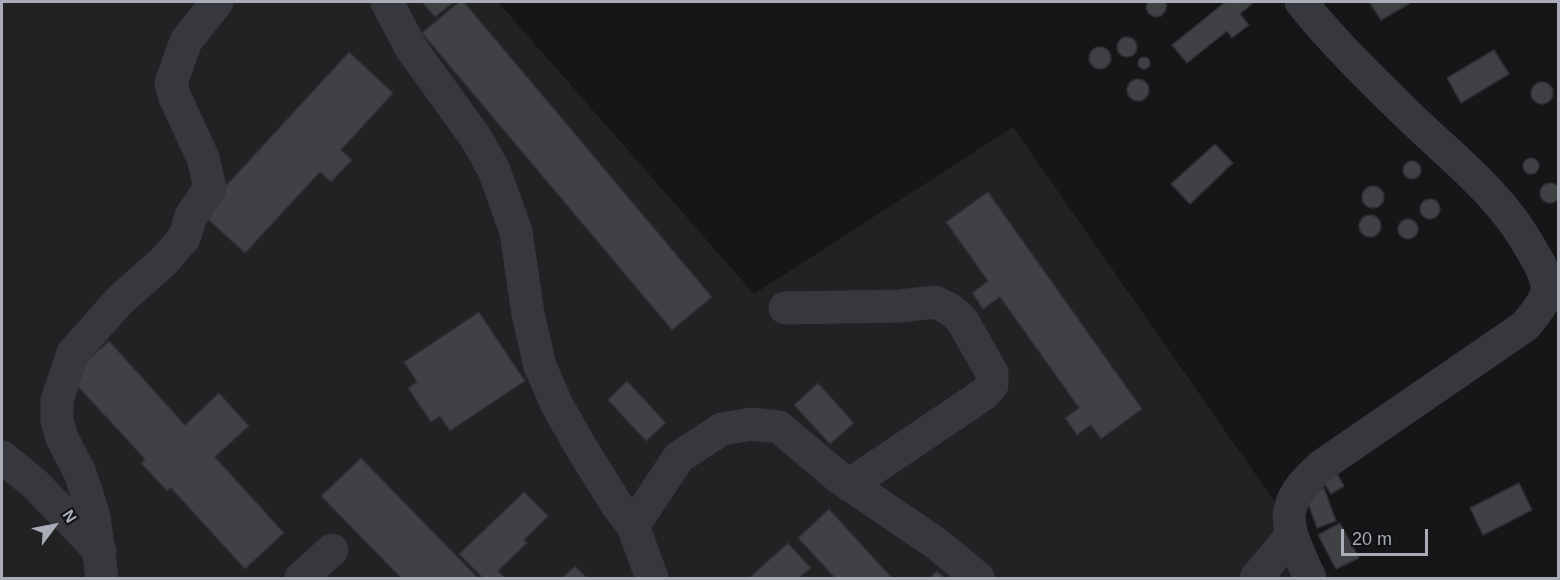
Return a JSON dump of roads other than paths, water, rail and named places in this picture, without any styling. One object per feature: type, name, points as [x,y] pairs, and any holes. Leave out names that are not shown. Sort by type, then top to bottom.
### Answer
[{"type":"street","points":[[101,565],[94,516],[80,473],[57,420],[57,400],[73,353],[120,300],[162,263],[184,238],[190,216],[210,188],[203,158],[174,95],[171,83],[186,41],[217,2]]},
{"type":"street","points":[[387,2],[411,48],[476,138],[494,171],[516,232],[528,314],[540,366],[557,405],[579,444],[617,505],[633,526],[652,578]]},
{"type":"street","points":[[1301,2],[1320,25],[1408,115],[1474,175],[1518,225],[1543,269],[1547,289],[1539,308],[1526,326],[1324,464],[1305,480],[1290,505],[1288,520],[1291,536],[1310,579]]},
{"type":"street","points":[[785,308],[900,306],[935,302],[951,310],[962,320],[992,373],[992,385],[984,394],[849,485]]},
{"type":"street","points":[[633,526],[679,457],[722,429],[751,424],[779,427],[849,485],[937,544],[978,579]]},
{"type":"street","points":[[2,457],[34,484],[101,565]]},
{"type":"street","points":[[1256,579],[1291,536]]},
{"type":"street","points":[[301,579],[332,550]]}]
